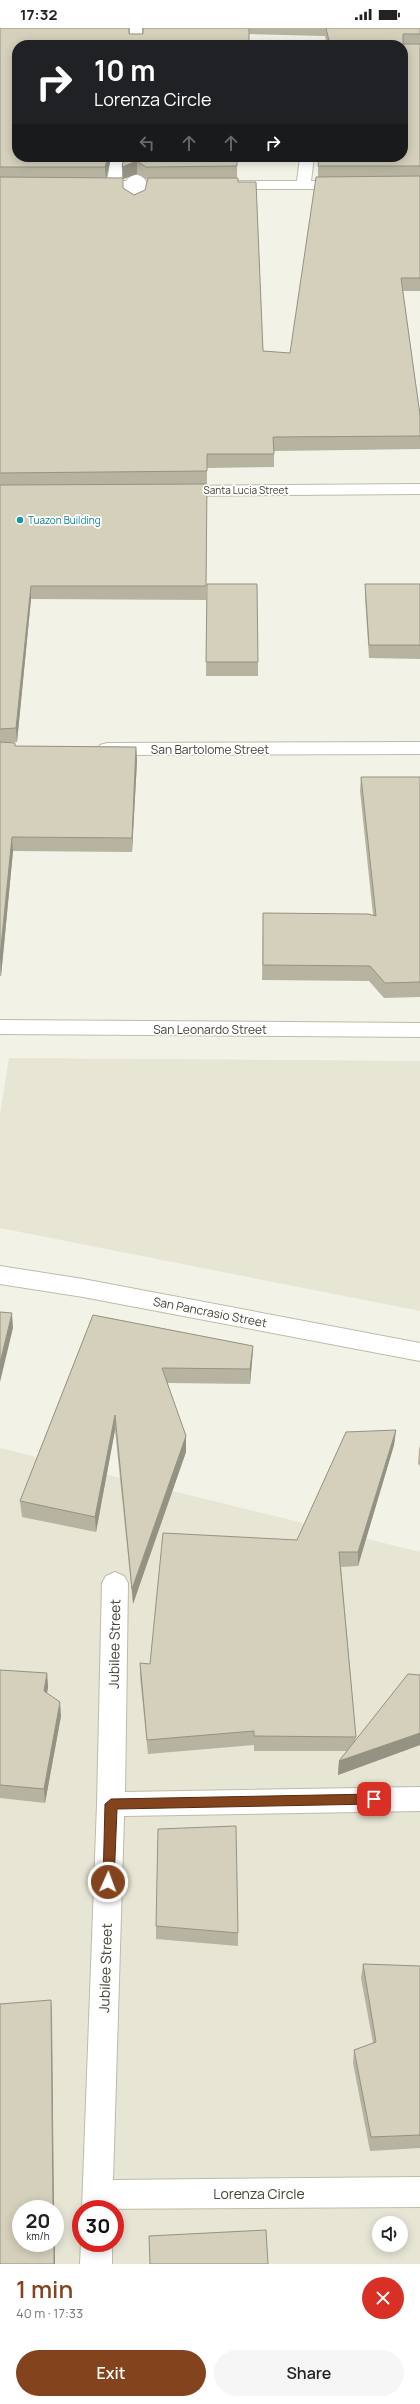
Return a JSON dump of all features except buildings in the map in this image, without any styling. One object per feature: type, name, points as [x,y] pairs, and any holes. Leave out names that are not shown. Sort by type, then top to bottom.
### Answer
[{"type":"street","points":[[136,28],[136,40]]},
{"type":"street","points":[[113,186],[117,162]]},
{"type":"street","points":[[303,185],[306,162]]},
{"type":"street","points":[[76,186],[113,186],[135,190],[191,185]]},
{"type":"street","points":[[214,185],[358,185]]},
{"type":"street","name":"Santa Lucia Street","points":[[158,491],[420,489]]},
{"type":"street","name":"San Bartolome Street","points":[[87,749],[420,748]]},
{"type":"street","name":"San Leonardo Street","points":[[0,1027],[420,1030]]},
{"type":"street","name":"San Pancrasio Street","points":[[0,1275],[83,1288],[420,1352]]},
{"type":"street","name":"Jubilee Street","points":[[97,2200],[111,1804],[115,1583]]},
{"type":"street","points":[[111,1804],[420,1799]]},
{"type":"street","name":"Lorenza Circle","points":[[124,2201],[420,2192]]},
{"type":"street","points":[[96,2252],[96,2264]]},
{"type":"shaded area","points":[[9,1058],[420,1061],[420,1311],[0,1228],[0,1115]]},
{"type":"shaded area","points":[[0,1448],[420,1552],[420,2264],[0,2264]]},
{"type":"place","name":"Tuazon Building","points":[[20,520]]},
{"type":"route","points":[[108,1882],[111,1804],[374,1799]]}]
